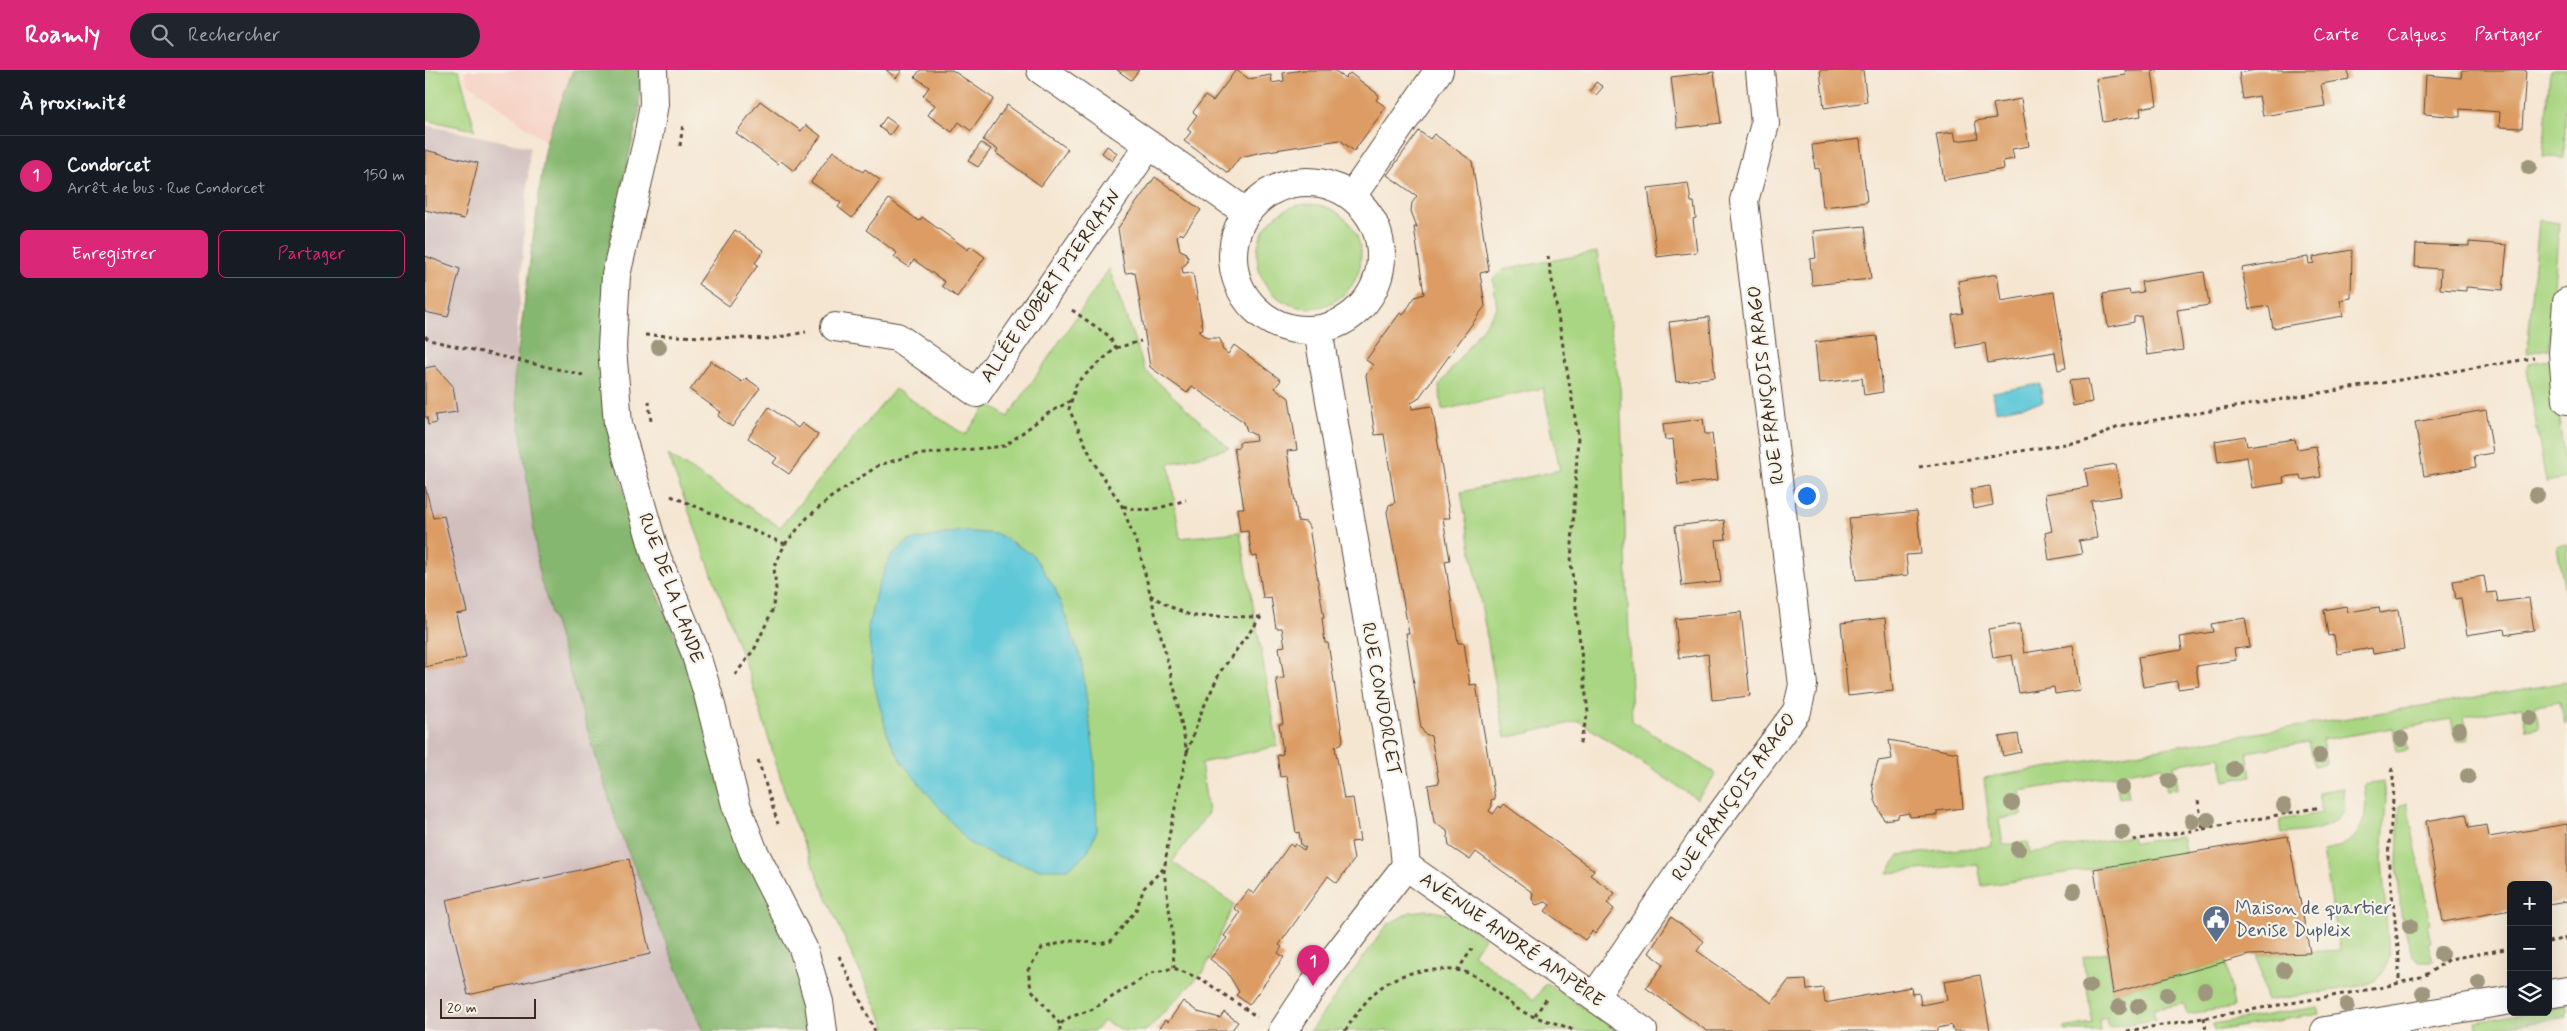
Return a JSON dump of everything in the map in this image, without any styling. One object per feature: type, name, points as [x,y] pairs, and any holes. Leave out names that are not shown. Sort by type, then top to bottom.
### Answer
[{"type":"street","name":"RUE DE LA LANDE","points":[[653,70],[654,104],[648,138],[616,275],[612,347],[618,424],[655,553],[694,649],[708,694],[736,805],[753,850],[803,948],[819,1002],[823,1031]]},
{"type":"street","points":[[1041,70],[1246,212]]},
{"type":"street","points":[[1352,196],[1439,70]]},
{"type":"street","name":"RUE FRANÇOIS ARAGO","points":[[1594,997],[1702,840],[1797,711],[1803,685],[1744,201],[1765,124],[1760,70]]},
{"type":"street","name":"ALLÉE ROBERT PIERRAIN","points":[[835,327],[897,336],[977,394],[1149,146]]},
{"type":"street","points":[[1295,182],[1325,183],[1352,196],[1372,217],[1382,245],[1380,274],[1368,301],[1346,321],[1318,330],[1293,330],[1269,321],[1251,306],[1237,284],[1232,260],[1235,235],[1246,212],[1268,192],[1295,182]]},
{"type":"street","points":[[2567,302],[2563,353],[2567,400]]},
{"type":"street","name":"RUE CONDORCET","points":[[1318,330],[1401,811],[1406,866]]},
{"type":"street","points":[[1272,1026],[1313,986],[1406,866]]},
{"type":"street","name":"AVENUE ANDRÉ AMPÈRE","points":[[1406,866],[1643,1031]]},
{"type":"street","points":[[2552,993],[2567,991]]},
{"type":"street","points":[[2325,1031],[2507,1001]]},
{"type":"path","points":[[679,150],[683,121]]},
{"type":"path","points":[[1548,256],[1578,436],[1571,563],[1588,713],[1579,746]]},
{"type":"path","points":[[1045,294],[1085,318],[1109,336],[1117,348]]},
{"type":"path","points":[[645,326],[645,342]]},
{"type":"path","points":[[645,335],[769,339],[835,327]]},
{"type":"path","points":[[425,336],[429,340],[589,376]]},
{"type":"path","points":[[1141,341],[1117,348],[1077,382],[1069,409],[1094,463],[1122,506],[1139,550],[1175,691],[1187,752]]},
{"type":"path","points":[[1919,467],[2091,440],[2118,426],[2563,353]]},
{"type":"path","points":[[649,396],[651,423]]},
{"type":"path","points":[[735,675],[755,648],[772,610],[776,589],[775,567],[785,544],[807,518],[830,498],[879,465],[913,455],[1005,446],[1047,414],[1073,400]]},
{"type":"path","points":[[670,503],[667,494],[785,544]]},
{"type":"path","points":[[1122,506],[1137,511],[1156,510],[1186,500]]},
{"type":"path","points":[[1150,595],[1171,608],[1192,616],[1261,618],[1220,672],[1201,712],[1187,752],[1178,789],[1165,867],[1174,968]]},
{"type":"path","points":[[733,667],[737,681]]},
{"type":"path","points":[[758,759],[778,825]]},
{"type":"path","points":[[2391,768],[2393,813],[2388,857],[2399,957],[2399,983]]},
{"type":"path","points":[[2198,800],[2203,828]]},
{"type":"path","points":[[2133,840],[2321,808]]},
{"type":"path","points":[[1060,1031],[1060,1024],[1031,990],[1029,970],[1042,948],[1072,940],[1100,944],[1111,941],[1135,910],[1143,888],[1165,867]]},
{"type":"path","points":[[2552,941],[2567,938]]},
{"type":"path","points":[[835,947],[875,1031]]},
{"type":"path","points":[[2127,1031],[2399,983],[2424,976],[2449,959],[2507,949]]},
{"type":"path","points":[[1060,1024],[1070,1017],[1091,1010],[1151,973],[1174,968],[1203,980],[1272,1026]]},
{"type":"path","points":[[1345,1031],[1366,1000],[1385,983],[1401,975],[1422,970],[1446,970],[1465,972],[1521,1011],[1575,1031]]},
{"type":"path","points":[[2204,1017],[2206,1031]]},
{"type":"shaded area","points":[[464,70],[573,70],[546,142],[468,83]]},
{"type":"shaded area","points":[[425,125],[530,147],[514,380],[540,578],[619,830],[703,1031],[425,1031]]},
{"type":"green space","points":[[425,70],[459,70],[475,130],[425,120]]},
{"type":"green space","points":[[573,70],[641,70],[639,113],[611,233],[602,355],[619,471],[640,551],[693,678],[804,988],[811,1031],[703,1031],[619,830],[540,578],[514,380],[546,142]]},
{"type":"green space","points":[[2550,70],[2567,70],[2564,158],[2543,157]]},
{"type":"green space","points":[[1309,204],[1329,208],[1346,219],[1357,236],[1361,256],[1357,276],[1346,293],[1329,304],[1309,308],[1289,304],[1272,293],[1261,276],[1257,256],[1261,236],[1272,219],[1289,208]]},
{"type":"green space","points":[[2539,220],[2559,223],[2549,349],[2527,353]]},
{"type":"green space","points":[[1597,252],[1620,388],[1632,721],[1716,774],[1697,799],[1579,721],[1505,738],[1461,492],[1560,470],[1543,388],[1442,410],[1439,386],[1497,308],[1493,279],[1502,270]]},
{"type":"green space","points":[[1109,269],[1145,370],[1229,448],[1169,464],[1180,538],[1240,532],[1278,746],[1201,763],[1208,813],[1172,862],[1234,904],[1204,971],[1146,1031],[1125,1031],[1103,1021],[1095,1031],[888,1031],[850,951],[793,819],[749,674],[668,455],[780,527],[895,389],[965,435],[988,404],[1008,417]]},
{"type":"green space","points":[[2551,360],[2567,478],[2546,482],[2527,369],[2528,363]]},
{"type":"green space","points":[[2567,544],[2567,604],[2557,546]]},
{"type":"green space","points":[[2567,682],[2567,723],[2565,724],[2560,702],[2535,706],[2539,728],[2526,730],[2522,707],[2464,717],[2469,739],[2456,742],[2451,719],[2404,728],[2408,750],[2397,752],[2393,728],[2322,740],[2326,763],[2314,766],[2309,742],[2247,752],[2251,776],[2225,781],[2220,757],[2174,765],[2178,788],[2167,791],[2162,767],[2125,773],[2129,797],[2119,798],[2115,775],[2020,791],[2022,815],[1999,819],[2003,845],[2028,842],[2030,853],[2132,836],[2134,843],[2182,836],[2186,854],[1982,886],[1978,864],[1888,873],[1899,855],[1992,846],[1984,778]]},
{"type":"green space","points":[[2383,782],[2386,799],[2382,860],[2389,956],[2384,970],[2378,978],[2365,985],[2266,1001],[2258,955],[2340,950],[2323,851],[2336,848],[2354,837],[2364,820],[2366,798],[2364,785]]},
{"type":"green space","points":[[2343,788],[2345,810],[2333,823],[2309,831],[2282,834],[2280,820],[2322,813],[2318,792]]},
{"type":"green space","points":[[2407,803],[2430,923],[2427,924],[2431,942],[2428,943],[2433,961],[2419,961],[2412,955],[2401,914],[2397,863],[2399,812],[2400,806]]},
{"type":"green space","points":[[1428,910],[1452,915],[1484,938],[1473,954],[1534,1000],[1546,983],[1618,1031],[1310,1031],[1387,925],[1410,912]]},
{"type":"green space","points":[[2107,952],[2113,993],[2226,961],[2234,1007],[2187,1014],[2184,1004],[2153,1009],[2155,1020],[2108,1027],[2106,1017],[2099,1019],[2100,1031],[2065,1031],[2064,1028],[2092,1023],[2083,957]]},
{"type":"green space","points":[[2567,1006],[2567,1017],[2478,1031],[2476,1022],[2508,1016],[2552,1016],[2552,1008]]},
{"type":"green space","points":[[2317,1007],[2319,1014],[2214,1031],[2213,1024]]},
{"type":"water","points":[[2040,384],[2043,402],[1996,411],[1993,392]]},
{"type":"water","points":[[961,531],[998,534],[1033,555],[1055,588],[1081,659],[1095,761],[1097,830],[1087,853],[1068,869],[1038,869],[996,856],[969,843],[903,764],[888,737],[874,684],[868,628],[877,588],[891,556],[909,541]]},
{"type":"building","points":[[886,70],[902,70],[896,78]]},
{"type":"building","points":[[920,70],[952,70],[994,99],[971,131],[959,122],[952,132],[928,115],[935,105],[923,96],[929,87],[915,77]]},
{"type":"building","points":[[1117,70],[1139,70],[1131,80]]},
{"type":"building","points":[[1236,70],[1249,79],[1271,75],[1272,83],[1284,81],[1283,73],[1303,70],[1334,70],[1345,78],[1350,73],[1379,95],[1376,100],[1386,107],[1354,151],[1340,140],[1262,152],[1240,157],[1228,173],[1184,141],[1191,132],[1187,129],[1197,115],[1193,112],[1205,96],[1213,101]]},
{"type":"building","points":[[1820,70],[1863,70],[1867,102],[1824,108]]},
{"type":"building","points":[[2125,70],[2158,70],[2152,72],[2157,105],[2140,108],[2141,116],[2103,122],[2096,79],[2126,75]]},
{"type":"building","points":[[2256,70],[2348,70],[2349,79],[2321,84],[2325,106],[2263,116],[2259,96],[2243,99],[2239,73]]},
{"type":"building","points":[[2462,70],[2526,70],[2522,128],[2499,127],[2500,112],[2460,109],[2460,117],[2424,114],[2426,75],[2461,78]]},
{"type":"building","points":[[1714,72],[1721,123],[1677,128],[1671,77]]},
{"type":"building","points":[[1596,82],[1603,87],[1596,95],[1590,91]]},
{"type":"building","points":[[2021,99],[2029,146],[2012,149],[2014,159],[2003,161],[2004,169],[1944,180],[1936,134],[1954,132],[1956,141],[1978,138],[1975,121],[1996,118],[1993,104]]},
{"type":"building","points":[[760,101],[801,131],[806,125],[821,136],[794,171],[781,161],[778,164],[736,133]]},
{"type":"building","points":[[1007,105],[1068,149],[1041,186],[996,153],[998,150],[983,140]]},
{"type":"building","points":[[886,117],[897,125],[890,135],[879,127]]},
{"type":"building","points":[[1419,131],[1430,139],[1434,134],[1472,161],[1489,271],[1480,273],[1485,306],[1418,399],[1411,403],[1412,409],[1432,406],[1450,518],[1443,518],[1450,560],[1445,561],[1458,643],[1464,643],[1470,685],[1476,684],[1495,799],[1491,800],[1492,806],[1489,811],[1493,814],[1499,806],[1501,808],[1504,804],[1594,870],[1590,875],[1615,893],[1607,903],[1614,909],[1595,934],[1592,931],[1585,940],[1545,911],[1550,905],[1546,902],[1536,905],[1532,899],[1533,893],[1476,852],[1470,860],[1449,846],[1447,831],[1434,822],[1428,785],[1439,783],[1431,736],[1425,734],[1421,728],[1406,633],[1409,633],[1387,512],[1389,505],[1395,503],[1384,434],[1375,435],[1366,375],[1373,365],[1366,360],[1400,313],[1403,315],[1415,297],[1424,294],[1414,227],[1417,227],[1411,211],[1412,203],[1417,196],[1387,175]]},
{"type":"building","points":[[1860,139],[1867,202],[1823,207],[1819,168],[1815,169],[1812,145]]},
{"type":"building","points":[[981,143],[991,149],[978,167],[968,161]]},
{"type":"building","points":[[1107,146],[1117,153],[1112,161],[1102,153]]},
{"type":"building","points":[[425,150],[478,163],[464,219],[425,210]]},
{"type":"building","points":[[833,151],[863,172],[865,169],[880,180],[852,218],[838,207],[841,203],[811,182]]},
{"type":"building","points":[[1155,177],[1201,210],[1183,235],[1180,233],[1177,236],[1180,250],[1185,252],[1188,257],[1187,263],[1182,267],[1183,274],[1193,273],[1203,329],[1199,330],[1200,333],[1207,338],[1219,338],[1222,343],[1222,349],[1228,354],[1234,345],[1281,380],[1275,388],[1289,398],[1297,450],[1287,451],[1298,521],[1306,522],[1309,527],[1324,618],[1322,618],[1325,643],[1328,643],[1343,739],[1342,743],[1335,747],[1344,799],[1353,798],[1360,841],[1351,842],[1354,860],[1337,883],[1328,876],[1279,945],[1282,947],[1278,953],[1284,957],[1249,1005],[1236,995],[1239,992],[1227,972],[1210,959],[1227,938],[1224,936],[1240,913],[1234,908],[1248,890],[1254,894],[1290,844],[1293,847],[1295,844],[1304,850],[1306,848],[1301,845],[1299,832],[1296,833],[1287,776],[1280,777],[1277,755],[1283,754],[1279,724],[1283,724],[1276,679],[1284,678],[1279,647],[1285,646],[1282,628],[1276,628],[1271,597],[1263,598],[1257,556],[1252,557],[1248,531],[1240,532],[1237,508],[1244,508],[1234,448],[1239,447],[1239,442],[1256,440],[1255,435],[1247,431],[1244,422],[1192,386],[1187,393],[1150,367],[1135,272],[1125,273],[1118,228]]},
{"type":"building","points":[[1688,183],[1691,202],[1694,202],[1696,218],[1693,219],[1697,252],[1657,257],[1648,188]]},
{"type":"building","points":[[889,199],[919,221],[922,217],[968,250],[970,246],[985,257],[957,297],[942,286],[945,282],[914,260],[909,267],[894,257],[897,253],[866,230]]},
{"type":"building","points":[[1865,226],[1871,279],[1812,285],[1810,259],[1816,258],[1813,231]]},
{"type":"building","points":[[735,230],[764,251],[755,263],[758,265],[729,306],[698,284]]},
{"type":"building","points":[[2469,242],[2507,245],[2503,290],[2466,287],[2466,291],[2440,289],[2441,269],[2415,267],[2416,244],[2469,246]]},
{"type":"building","points":[[2352,250],[2351,298],[2340,300],[2343,316],[2273,328],[2269,306],[2249,309],[2242,268],[2308,257],[2309,264],[2314,263],[2313,257]]},
{"type":"building","points":[[425,256],[460,269],[448,317],[425,312]]},
{"type":"building","points":[[2204,272],[2209,305],[2177,310],[2183,350],[2147,355],[2141,316],[2134,317],[2134,322],[2108,327],[2103,294],[2129,290],[2130,294],[2143,292],[2141,282]]},
{"type":"building","points":[[1997,274],[2001,301],[2054,292],[2066,368],[2058,370],[2055,352],[1988,363],[1985,343],[1957,348],[1952,315],[1963,313],[1958,281]]},
{"type":"building","points":[[1709,317],[1715,377],[1676,382],[1669,322]]},
{"type":"building","points":[[1877,336],[1883,392],[1864,395],[1862,378],[1819,383],[1815,342]]},
{"type":"building","points":[[711,361],[742,382],[746,378],[760,388],[732,427],[718,416],[721,412],[690,390]]},
{"type":"building","points":[[435,366],[453,386],[457,412],[435,415],[436,423],[428,425],[427,417],[425,417],[425,368]]},
{"type":"building","points":[[2088,379],[2092,402],[2073,406],[2069,381]]},
{"type":"building","points":[[769,407],[798,428],[802,423],[818,435],[789,474],[773,463],[777,458],[748,438]]},
{"type":"building","points":[[2486,410],[2493,453],[2474,456],[2476,467],[2424,476],[2415,422]]},
{"type":"building","points":[[1703,419],[1705,434],[1712,434],[1718,480],[1678,485],[1673,439],[1665,440],[1663,424]]},
{"type":"building","points":[[2245,436],[2247,446],[2295,439],[2297,449],[2316,446],[2321,477],[2301,480],[2300,475],[2283,477],[2284,483],[2252,488],[2247,457],[2218,462],[2215,441]]},
{"type":"building","points":[[2116,464],[2121,496],[2091,501],[2097,538],[2079,541],[2082,554],[2049,560],[2045,533],[2052,531],[2045,494],[2088,487],[2085,469]]},
{"type":"building","points":[[425,486],[433,518],[444,516],[467,612],[456,614],[466,658],[425,667]]},
{"type":"building","points":[[1990,486],[1993,505],[1974,509],[1971,489]]},
{"type":"building","points":[[1917,511],[1921,554],[1906,555],[1908,575],[1856,580],[1849,518]]},
{"type":"building","points":[[1724,520],[1726,539],[1716,540],[1721,582],[1682,586],[1675,526]]},
{"type":"building","points":[[2484,576],[2487,593],[2496,592],[2498,602],[2529,598],[2534,630],[2505,635],[2504,629],[2467,635],[2461,598],[2456,599],[2453,581]]},
{"type":"building","points":[[2346,606],[2348,612],[2379,607],[2380,613],[2398,610],[2404,649],[2373,654],[2372,648],[2337,654],[2334,635],[2328,636],[2324,610]]},
{"type":"building","points":[[1741,612],[1750,696],[1712,700],[1708,654],[1679,658],[1675,619]]},
{"type":"building","points":[[1885,618],[1893,691],[1848,696],[1841,623]]},
{"type":"building","points":[[2245,618],[2250,647],[2234,649],[2236,660],[2196,666],[2199,686],[2178,689],[2177,681],[2143,687],[2138,657],[2182,650],[2180,637],[2213,632],[2211,624]]},
{"type":"building","points":[[2019,624],[2024,653],[2073,645],[2080,690],[2055,694],[2054,687],[2019,693],[2012,655],[1993,658],[1988,629]]},
{"type":"building","points":[[2018,734],[2021,752],[2003,756],[1999,737]]},
{"type":"building","points":[[1889,740],[1958,753],[1963,808],[1937,811],[1937,815],[1910,817],[1909,813],[1898,815],[1898,818],[1884,820],[1875,800],[1872,782],[1878,761],[1892,759]]},
{"type":"building","points":[[2466,814],[2469,828],[2487,825],[2489,837],[2567,824],[2567,901],[2552,903],[2552,881],[2507,881],[2507,911],[2443,922],[2426,821]]},
{"type":"building","points":[[2288,836],[2310,953],[2249,955],[2113,993],[2094,869]]},
{"type":"building","points":[[629,859],[650,954],[468,995],[446,900]]},
{"type":"building","points":[[1671,917],[1704,941],[1697,951],[1772,1003],[1788,981],[1806,980],[1807,990],[1823,988],[1825,1003],[1911,987],[1912,994],[1919,993],[1921,1005],[1947,1000],[1944,981],[1980,975],[1990,1031],[1953,1031],[1952,1025],[1938,1028],[1938,1031],[1707,1031],[1646,988],[1664,964],[1649,953]]},
{"type":"building","points":[[1183,1001],[1198,1012],[1220,1018],[1224,1012],[1238,1022],[1231,1031],[1157,1031],[1165,1020],[1168,1022]]},
{"type":"place","name":"Maison de quartier Denise Dupleix","points":[[2216,943]]},
{"type":"place","name":"Condorcet","points":[[1313,986]]}]
